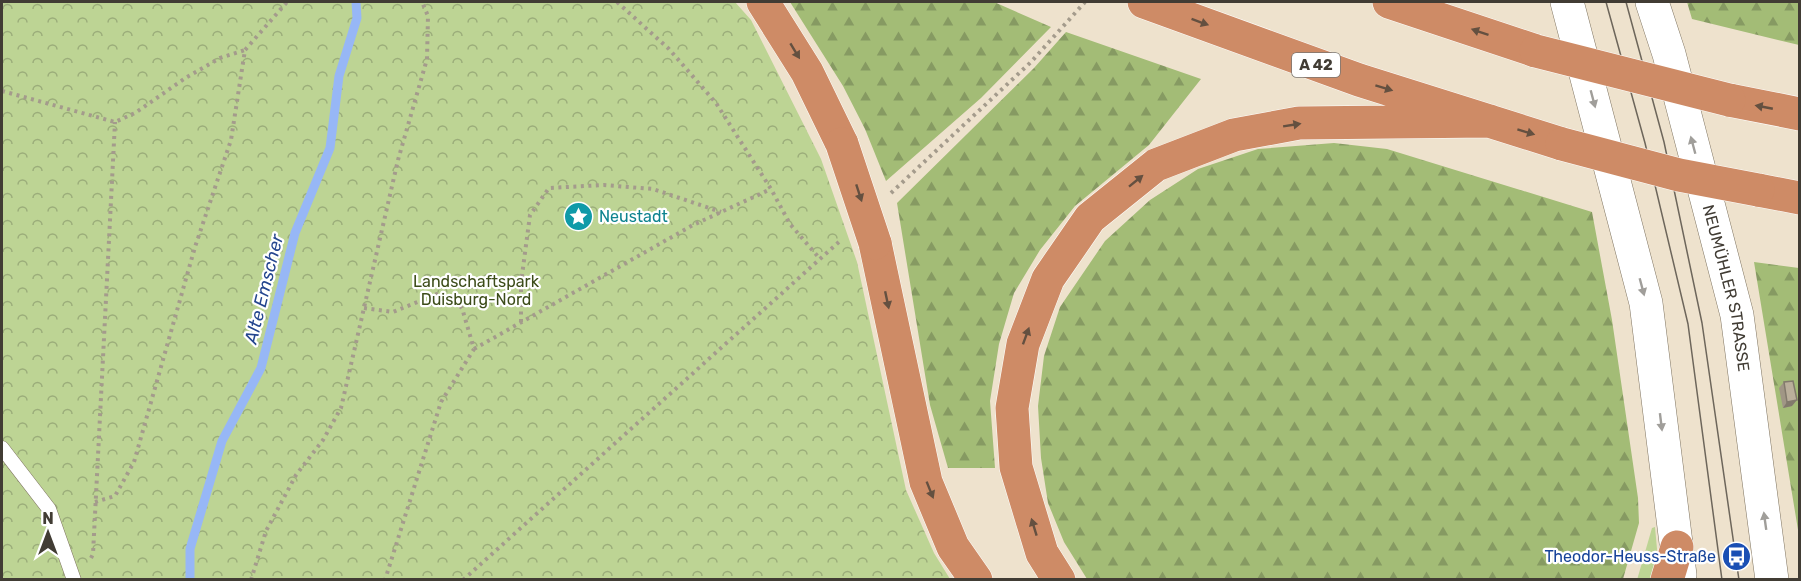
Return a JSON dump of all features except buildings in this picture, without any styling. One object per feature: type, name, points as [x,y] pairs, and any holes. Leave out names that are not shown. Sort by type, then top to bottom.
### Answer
[{"type":"highway","points":[[763,2],[807,72],[842,144],[860,239],[926,482],[953,547],[976,579]]},
{"type":"highway","name":"A 42","points":[[1145,2],[1359,80],[1562,144],[1679,175],[1800,198]]},
{"type":"highway","points":[[1389,2],[1536,51],[1729,100],[1800,114]]},
{"type":"highway","points":[[1059,579],[1042,553],[1016,467],[1012,408],[1023,344],[1048,279],[1090,218],[1156,165],[1234,135],[1299,123],[1490,121]]},
{"type":"highway","points":[[1667,579],[1677,547]]},
{"type":"main road","points":[[1567,2],[1646,303],[1680,579]]},
{"type":"main road","name":"NEUMÜHLER STRASSE","points":[[1652,2],[1668,54],[1737,315],[1772,579]]},
{"type":"lane","points":[[2,448],[49,509],[74,579]]},
{"type":"path","points":[[2,91],[115,122],[135,113],[187,77],[220,58],[245,50],[287,2]]},
{"type":"path","points":[[250,579],[266,531],[296,475],[323,440],[340,408],[398,160],[427,59],[428,16],[422,2]]},
{"type":"path","points":[[617,2],[669,49],[716,103],[771,189],[790,224],[820,259]]},
{"type":"path","points":[[889,195],[1031,62],[1085,2]]},
{"type":"path","points":[[95,502],[116,496],[134,462],[195,247],[231,140],[245,50]]},
{"type":"path","points":[[89,561],[93,554],[115,122]]},
{"type":"path","points":[[521,323],[521,283],[531,215],[549,188],[604,185],[653,189],[721,212]]},
{"type":"path","points":[[385,579],[441,402],[474,349],[693,225],[771,189]]},
{"type":"path","points":[[463,579],[820,259],[860,239]]},
{"type":"path","points":[[364,308],[393,312],[442,292],[462,308],[474,349]]},
{"type":"green space","name":"Landschaftspark Duisburg-Nord","points":[[2,2],[735,2],[751,20],[821,159],[857,262],[906,490],[934,553],[950,579],[2,579]]},
{"type":"green space","points":[[790,2],[994,2],[1051,27],[981,98],[886,181],[865,129],[843,86]]},
{"type":"green space","points":[[1687,2],[1799,2],[1799,45],[1692,19]]},
{"type":"green space","points":[[1066,32],[1201,79],[1149,145],[1075,206],[1040,250],[1014,293],[999,344],[990,401],[995,468],[948,468],[930,405],[897,203],[1034,68]]},
{"type":"green space","points":[[1334,143],[1387,149],[1592,212],[1612,320],[1638,498],[1639,523],[1623,579],[1087,579],[1064,542],[1048,503],[1041,458],[1038,406],[1044,356],[1060,307],[1105,241],[1150,200],[1198,169],[1258,149]]},
{"type":"green space","points":[[1754,262],[1799,268],[1799,536]]},
{"type":"green space","points":[[1655,527],[1657,549],[1654,579],[1637,580],[1652,528]]},
{"type":"waterway","name":"Alte Emscher","points":[[190,580],[190,549],[222,441],[261,368],[295,233],[330,148],[339,76],[357,18],[356,2]]},
{"type":"tram line","points":[[1606,2],[1645,143],[1688,324],[1722,580]]},
{"type":"tram line","points":[[1626,2],[1664,142],[1702,323],[1739,580]]},
{"type":"place","name":"Neustadt","points":[[578,216]]},
{"type":"place","name":"Theodor-Heuss-Straße","points":[[1737,556]]}]
